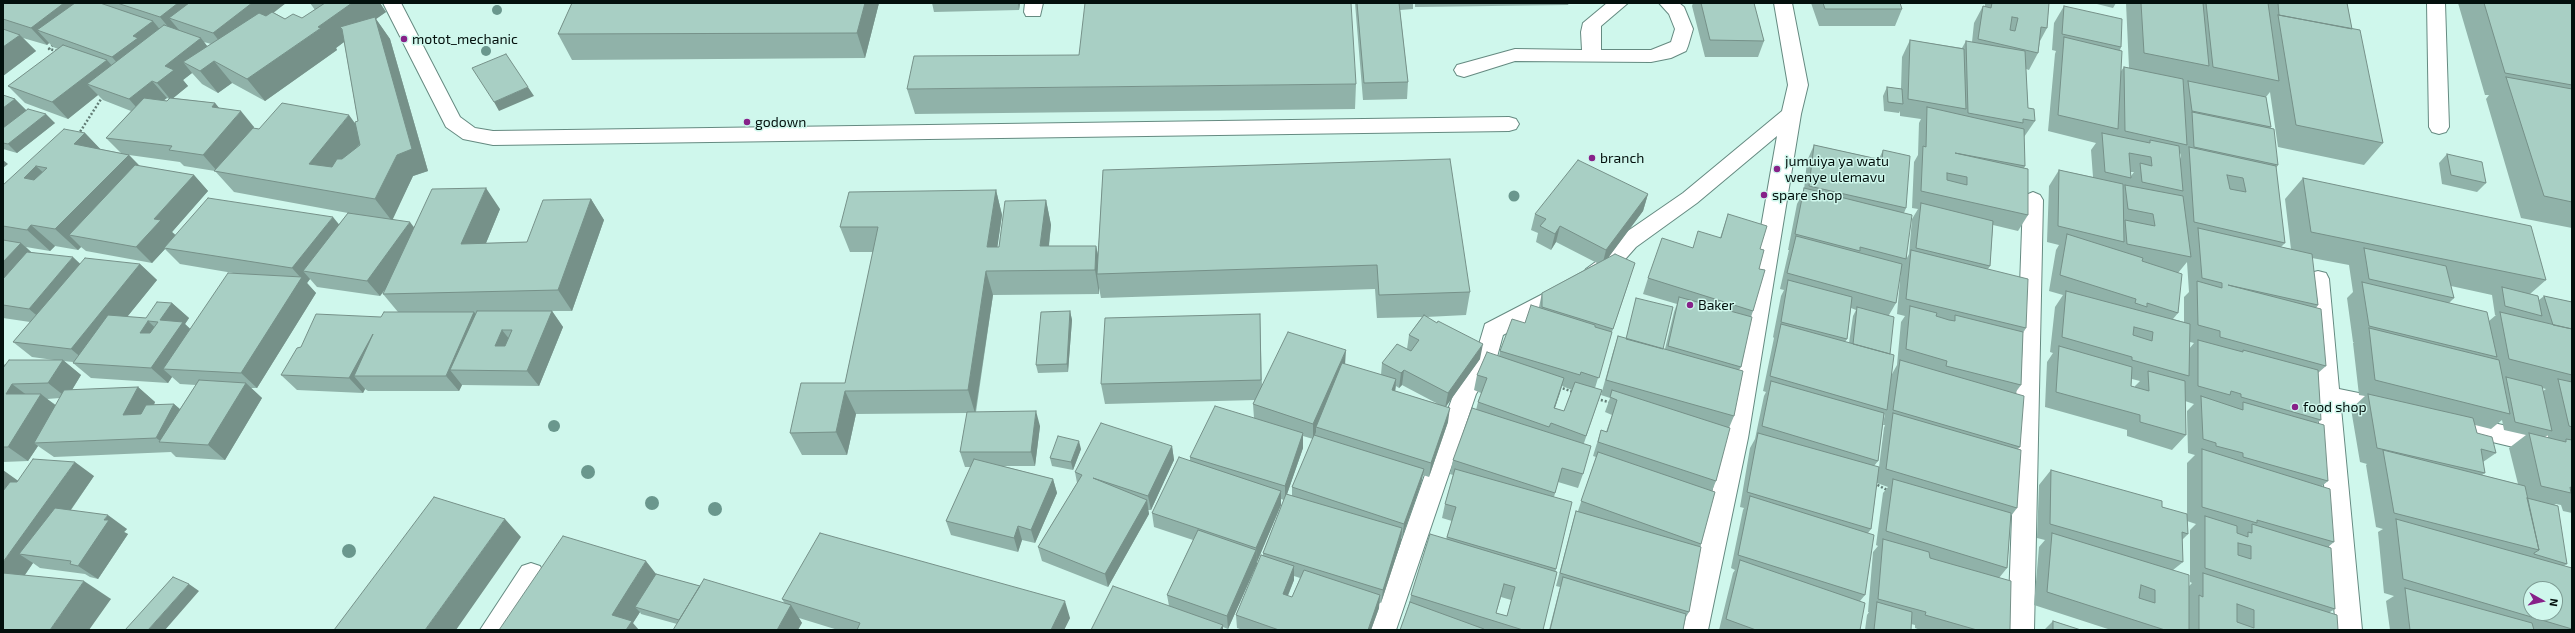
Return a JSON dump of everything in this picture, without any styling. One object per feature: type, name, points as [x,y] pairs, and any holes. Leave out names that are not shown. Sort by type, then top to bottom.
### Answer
[{"type":"street","points":[[392,3],[453,122],[470,134],[493,138],[1509,124]]},
{"type":"street","points":[[1592,57],[1590,32],[1592,23],[1619,3]]},
{"type":"street","points":[[1464,70],[1515,55],[1592,57],[1651,56],[1679,46],[1684,29],[1677,11],[1668,3]]},
{"type":"street","points":[[1695,630],[1736,438],[1791,114],[1798,85],[1783,3]]},
{"type":"street","points":[[2436,3],[2439,127]]},
{"type":"street","points":[[1383,630],[1466,390],[1484,364],[1492,330],[1605,267],[1629,241],[1690,198],[1791,114]]},
{"type":"street","points":[[2021,630],[2033,200]]},
{"type":"street","points":[[2318,278],[2349,630]]},
{"type":"street","points":[[2329,396],[2572,451]]},
{"type":"street","points":[[493,630],[531,574]]},
{"type":"path","points":[[58,39],[49,49],[62,53]]},
{"type":"path","points":[[77,136],[100,98],[105,94]]},
{"type":"building","points":[[3,3],[64,3],[31,28],[3,19]]},
{"type":"building","points":[[75,3],[100,3],[153,21],[133,36],[138,38],[112,57],[37,30]]},
{"type":"building","points":[[117,3],[178,3],[160,17]]},
{"type":"building","points":[[189,3],[252,3],[213,33],[169,18]]},
{"type":"building","points":[[325,3],[352,3],[318,27],[321,28],[247,79],[214,61],[200,71],[183,62],[259,13],[266,16],[272,12],[285,19],[293,14],[302,18]]},
{"type":"building","points":[[572,3],[865,3],[857,33],[558,34]]},
{"type":"building","points":[[1085,3],[1351,3],[1356,84],[907,89],[914,56],[1079,55]]},
{"type":"building","points":[[1357,3],[1399,3],[1408,82],[1364,83]]},
{"type":"building","points":[[1701,3],[1754,3],[1764,41],[1710,40]]},
{"type":"building","points":[[1823,3],[1900,3],[1902,9],[1825,9]]},
{"type":"building","points":[[1992,3],[2049,3],[2047,28],[2041,27],[2038,53],[1978,39],[1983,6],[1991,8]],"holes":[[[2012,17],[2018,18],[2015,31],[2010,30]]]},
{"type":"building","points":[[2141,3],[2203,3],[2209,66],[2144,53]]},
{"type":"building","points":[[2206,3],[2268,3],[2279,81],[2213,67]]},
{"type":"building","points":[[2278,3],[2347,3],[2352,29],[2279,15]]},
{"type":"building","points":[[2484,3],[2572,3],[2572,85],[2505,73]]},
{"type":"building","points":[[2064,6],[2122,19],[2121,47],[2062,34]]},
{"type":"building","points":[[2278,15],[2360,30],[2383,143],[2296,125]]},
{"type":"building","points":[[375,17],[412,149],[397,155],[375,199],[214,171],[253,128],[259,129],[282,103],[349,115],[309,164],[332,167],[337,159],[342,159],[360,145],[355,122],[358,121],[342,29],[340,27]]},
{"type":"building","points":[[164,25],[201,38],[165,66],[174,70],[157,83],[152,81],[129,99],[87,84]]},
{"type":"building","points":[[3,29],[20,35],[3,47]]},
{"type":"building","points":[[2064,37],[2122,51],[2118,129],[2058,115]]},
{"type":"building","points":[[1910,40],[1964,49],[1966,109],[1908,99]]},
{"type":"building","points":[[1966,41],[2025,51],[2028,108],[2034,109],[2035,121],[2023,119],[2023,123],[1968,113]]},
{"type":"building","points":[[63,45],[107,60],[52,102],[8,86]]},
{"type":"building","points":[[506,54],[528,87],[494,102],[472,68]]},
{"type":"building","points":[[2124,67],[2183,79],[2187,145],[2125,131]]},
{"type":"building","points":[[2506,77],[2572,89],[2572,202],[2544,196]]},
{"type":"building","points":[[2188,81],[2266,97],[2271,127],[2192,111]]},
{"type":"building","points":[[1887,87],[1902,89],[1903,104],[1888,102]]},
{"type":"building","points":[[3,95],[15,99],[3,108]]},
{"type":"building","points":[[144,98],[167,101],[170,98],[215,103],[212,107],[241,111],[203,155],[169,150],[172,146],[106,138]]},
{"type":"building","points":[[1927,107],[2024,129],[2025,166],[1955,153],[2028,169],[2028,215],[1921,191],[1923,146],[1926,147]],"holes":[[[1947,173],[1967,177],[1967,185],[1947,180]]]},
{"type":"building","points":[[28,109],[46,114],[8,144],[3,143],[3,128]]},
{"type":"building","points":[[2192,112],[2274,129],[2278,165],[2194,147]]},
{"type":"building","points":[[64,129],[85,133],[74,144],[129,155],[55,229],[31,225],[27,230],[3,226],[3,185]],"holes":[[[36,166],[47,168],[34,180],[24,178]]]},
{"type":"building","points":[[2102,133],[2150,143],[2150,140],[2179,146],[2183,191],[2142,182],[2140,163],[2152,166],[2151,157],[2129,153],[2131,178],[2105,172]]},
{"type":"building","points":[[1814,145],[1882,160],[1883,150],[1910,156],[1906,208],[1809,186]]},
{"type":"building","points":[[2189,147],[2276,166],[2285,243],[2194,222]],"holes":[[[2227,175],[2243,178],[2246,192],[2230,189]]]},
{"type":"building","points":[[2447,154],[2482,162],[2486,183],[2451,175]]},
{"type":"building","points":[[1450,159],[1470,292],[1379,295],[1377,265],[1097,274],[1103,170]]},
{"type":"building","points":[[1578,160],[1648,194],[1606,250],[1560,226],[1555,234],[1540,226],[1546,219],[1535,214]]},
{"type":"building","points":[[135,165],[194,175],[154,219],[161,220],[136,247],[69,235]]},
{"type":"building","points":[[2059,170],[2123,184],[2124,242],[2058,226]]},
{"type":"building","points":[[2303,178],[2531,226],[2546,280],[2311,232]]},
{"type":"building","points":[[2125,185],[2183,196],[2191,257],[2127,244],[2125,220],[2155,226],[2153,214],[2128,209]]},
{"type":"building","points":[[486,188],[461,244],[527,242],[543,200],[591,199],[558,290],[383,294],[432,189]]},
{"type":"building","points":[[1804,188],[1912,215],[1906,259],[1860,247],[1860,251],[1795,234]]},
{"type":"building","points":[[996,190],[987,247],[999,247],[1005,201],[1046,200],[1040,246],[1096,246],[1095,270],[986,271],[968,390],[845,391],[836,432],[790,433],[801,383],[845,383],[878,227],[840,227],[849,192]]},
{"type":"building","points":[[208,198],[333,217],[292,268],[164,248]]},
{"type":"building","points":[[1921,203],[1993,221],[1990,266],[1916,248]]},
{"type":"building","points":[[348,213],[410,222],[367,281],[303,271]]},
{"type":"building","points":[[1728,214],[1767,226],[1760,249],[1764,250],[1759,269],[1765,270],[1753,311],[1648,278],[1662,238],[1693,248],[1698,231],[1721,238]]},
{"type":"building","points":[[2198,228],[2312,254],[2318,305],[2228,285],[2321,309],[2326,366],[2220,337],[2220,331],[2198,325],[2197,281],[2222,288],[2222,283],[2202,278]]},
{"type":"building","points":[[2067,234],[2143,258],[2142,261],[2182,274],[2178,313],[2147,303],[2147,307],[2135,303],[2136,299],[2060,275]]},
{"type":"building","points":[[1796,236],[1902,264],[1896,303],[1787,273]]},
{"type":"building","points":[[3,240],[21,243],[3,262]]},
{"type":"building","points":[[2364,248],[2446,266],[2454,298],[2369,279]]},
{"type":"building","points":[[1911,250],[2028,279],[2026,328],[1906,299]]},
{"type":"building","points":[[27,252],[73,257],[29,309],[3,305],[3,279]]},
{"type":"building","points":[[1615,254],[1635,263],[1613,329],[1542,307],[1542,293]]},
{"type":"building","points":[[85,258],[140,264],[71,349],[13,342]]},
{"type":"building","points":[[228,273],[302,277],[241,373],[163,369]]},
{"type":"building","points":[[1788,280],[1852,297],[1847,339],[1781,322]]},
{"type":"building","points":[[2362,282],[2487,312],[2497,357],[2369,326]]},
{"type":"building","points":[[2502,287],[2538,296],[2542,316],[2505,306]]},
{"type":"building","points":[[2066,291],[2190,324],[2189,376],[2132,360],[2132,357],[2062,337]],"holes":[[[2134,327],[2153,332],[2152,341],[2133,335]]]},
{"type":"building","points":[[2544,296],[2572,302],[2572,329],[2553,325]]},
{"type":"building","points":[[1679,297],[1752,317],[1741,367],[1668,346]]},
{"type":"building","points":[[1636,298],[1673,307],[1663,349],[1626,339]]},
{"type":"building","points":[[157,302],[172,303],[160,320],[183,322],[151,368],[73,363],[108,315],[146,318]],"holes":[[[148,321],[158,322],[150,333],[140,333]]]},
{"type":"building","points":[[1531,305],[1595,325],[1595,327],[1612,332],[1599,378],[1581,372],[1580,375],[1500,351],[1512,319],[1525,323]]},
{"type":"building","points":[[1910,306],[1937,313],[1936,316],[1949,320],[1955,321],[1955,315],[2023,332],[2021,385],[1946,366],[1947,361],[1906,349]]},
{"type":"building","points":[[1857,307],[1894,317],[1890,354],[1853,344]]},
{"type":"building","points":[[477,311],[552,311],[527,371],[450,370]],"holes":[[[502,330],[512,330],[505,346],[495,346]]]},
{"type":"building","points":[[1070,311],[1067,364],[1036,365],[1041,312]]},
{"type":"building","points":[[384,312],[474,312],[446,376],[354,376],[373,334],[349,378],[281,375],[297,348],[301,347],[316,314],[381,317]]},
{"type":"building","points":[[2500,312],[2572,329],[2572,375],[2509,359]]},
{"type":"building","points":[[1260,314],[1261,380],[1101,384],[1105,318]]},
{"type":"building","points":[[1424,315],[1437,323],[1438,321],[1483,344],[1448,393],[1404,370],[1401,373],[1382,363],[1397,344],[1411,351],[1419,340],[1409,335]]},
{"type":"building","points":[[1781,324],[1894,355],[1887,410],[1770,376]]},
{"type":"building","points":[[2369,328],[2499,360],[2510,414],[2375,380]]},
{"type":"building","points":[[1288,332],[1346,350],[1313,424],[1253,404]]},
{"type":"building","points":[[1618,336],[1743,371],[1734,416],[1606,380]]},
{"type":"building","points":[[2198,340],[2243,352],[2243,350],[2318,370],[2321,420],[2241,397],[2241,394],[2231,391],[2230,395],[2198,386]]},
{"type":"building","points":[[2059,346],[2132,367],[2131,386],[2149,391],[2148,371],[2185,381],[2186,435],[2140,422],[2140,415],[2056,392]]},
{"type":"building","points":[[1487,352],[1564,378],[1554,408],[1564,411],[1575,382],[1602,390],[1586,436],[1551,423],[1549,427],[1478,402],[1487,378],[1477,375]]},
{"type":"building","points":[[9,360],[63,360],[48,383],[12,384],[6,394],[41,394],[8,447],[3,447],[3,368]]},
{"type":"building","points":[[1900,360],[2024,396],[2020,447],[1893,410]]},
{"type":"building","points":[[1342,363],[1396,379],[1392,390],[1450,408],[1431,463],[1316,427]]},
{"type":"building","points":[[2506,377],[2542,386],[2552,431],[2515,422]]},
{"type":"building","points":[[2558,379],[2572,382],[2572,427],[2569,426]]},
{"type":"building","points":[[199,380],[246,383],[208,445],[159,442]]},
{"type":"building","points":[[1771,381],[1884,413],[1878,461],[1762,426]]},
{"type":"building","points":[[138,387],[123,415],[141,414],[146,405],[174,404],[156,438],[34,443],[64,390]]},
{"type":"building","points":[[1612,390],[1730,428],[1716,481],[1598,442],[1601,430],[1607,432],[1617,400],[1610,397]]},
{"type":"building","points":[[2368,394],[2473,418],[2477,433],[2492,437],[2496,453],[2481,449],[2485,473],[2377,448]]},
{"type":"building","points":[[2201,396],[2243,410],[2243,402],[2324,425],[2328,481],[2243,457],[2243,453],[2216,446],[2216,443],[2203,439]]},
{"type":"building","points":[[1215,406],[1303,433],[1285,486],[1190,457]]},
{"type":"building","points":[[1472,408],[1591,446],[1583,474],[1562,468],[1555,493],[1453,460]]},
{"type":"building","points":[[1036,411],[1031,452],[960,452],[967,412]]},
{"type":"building","points":[[1893,413],[2021,450],[2017,508],[1886,469]]},
{"type":"building","points":[[1101,423],[1172,446],[1148,496],[1093,478],[1147,500],[1105,574],[1038,547],[1082,475],[1075,472]]},
{"type":"building","points":[[1758,433],[1879,467],[1871,529],[1747,492]]},
{"type":"building","points":[[2529,433],[2566,442],[2566,439],[2572,440],[2571,493],[2541,486]]},
{"type":"building","points":[[1314,435],[1424,469],[1404,524],[1292,487]]},
{"type":"building","points":[[1058,436],[1079,441],[1071,462],[1050,458]]},
{"type":"building","points":[[2202,449],[2330,489],[2334,542],[2257,520],[2257,523],[2202,507]]},
{"type":"building","points":[[2383,450],[2525,486],[2539,550],[2394,513]]},
{"type":"building","points":[[1598,452],[1715,492],[1701,544],[1581,501]]},
{"type":"building","points":[[1179,457],[1281,491],[1256,548],[1152,513]]},
{"type":"building","points":[[33,459],[75,462],[3,562],[3,491],[10,482],[17,482]]},
{"type":"building","points":[[974,459],[1053,479],[1031,530],[1018,526],[1014,538],[946,521]]},
{"type":"building","points":[[1455,469],[1572,502],[1556,569],[1447,537],[1456,507],[1445,504]]},
{"type":"building","points":[[2051,470],[2162,501],[2162,507],[2187,514],[2188,534],[2182,532],[2183,562],[2050,524]]},
{"type":"building","points":[[1893,479],[2011,513],[2007,568],[1886,531]]},
{"type":"building","points":[[1286,494],[1402,528],[1383,590],[1263,553]]},
{"type":"building","points":[[1750,496],[1874,535],[1865,595],[1738,555]]},
{"type":"building","points":[[434,497],[505,519],[425,630],[334,630]]},
{"type":"building","points":[[2527,498],[2558,506],[2567,564],[2534,554],[2539,550]]},
{"type":"building","points":[[55,508],[108,515],[104,520],[109,520],[78,566],[70,564],[71,561],[19,554]]},
{"type":"building","points":[[1576,511],[1701,547],[1689,612],[1560,573]]},
{"type":"building","points":[[2205,516],[2237,526],[2237,533],[2248,537],[2248,532],[2252,533],[2252,524],[2331,548],[2335,609],[2205,568]],"holes":[[[2238,543],[2251,546],[2251,559],[2238,555]]]},
{"type":"building","points":[[2396,519],[2572,568],[2572,629],[2545,621],[2563,621],[2563,581],[2523,581],[2523,615],[2403,579]]},
{"type":"building","points":[[1198,530],[1256,550],[1227,616],[1167,595]]},
{"type":"building","points":[[820,533],[1065,601],[1051,630],[857,630],[860,623],[782,599]]},
{"type":"building","points":[[2052,533],[2189,575],[2189,630],[2165,630],[2047,592]],"holes":[[[2141,585],[2155,590],[2155,603],[2139,598]]]},
{"type":"building","points":[[1430,534],[1557,572],[1543,630],[1523,630],[1411,595]],"holes":[[[1504,584],[1515,587],[1507,616],[1496,613]]]},
{"type":"building","points":[[563,536],[646,561],[612,615],[632,621],[626,630],[499,630]]},
{"type":"building","points":[[1883,539],[1929,552],[1930,558],[2011,581],[2010,630],[1977,630],[1925,615],[1926,612],[1878,599]]},
{"type":"building","points":[[1261,555],[1294,566],[1283,594],[1292,597],[1304,570],[1380,595],[1368,630],[1279,630],[1236,615]]},
{"type":"building","points":[[1740,560],[1865,603],[1860,630],[1756,630],[1726,619]]},
{"type":"building","points":[[3,573],[84,581],[50,630],[3,630]]},
{"type":"building","points":[[2203,573],[2337,615],[2338,630],[2199,630],[2199,595],[2203,597]],"holes":[[[2237,604],[2254,610],[2254,628],[2237,622]]]},
{"type":"building","points":[[656,574],[700,586],[679,620],[635,607]]},
{"type":"building","points":[[173,577],[189,584],[148,630],[125,630]]},
{"type":"building","points":[[1563,577],[1686,614],[1683,630],[1550,630]]},
{"type":"building","points":[[704,579],[791,605],[777,630],[673,630]]},
{"type":"building","points":[[1113,586],[1223,625],[1220,630],[1091,630]]},
{"type":"building","points":[[2405,588],[2532,623],[2534,630],[2410,630]]},
{"type":"building","points":[[1410,602],[1484,629],[1484,630],[1400,630]]},
{"type":"building","points":[[1877,602],[1912,612],[1911,630],[1874,630]]},
{"type":"building","points":[[2053,621],[2081,630],[2053,630]]},
{"type":"place","name":"motot_mechanic","points":[[404,39]]},
{"type":"place","name":"godown","points":[[747,122]]},
{"type":"place","name":"branch","points":[[1592,158]]},
{"type":"place","name":"jumuiya ya watu wenye ulemavu","points":[[1777,169]]},
{"type":"place","name":"spare shop","points":[[1764,195]]},
{"type":"place","name":"Baker","points":[[1690,305]]},
{"type":"place","name":"food shop","points":[[2295,407]]}]
